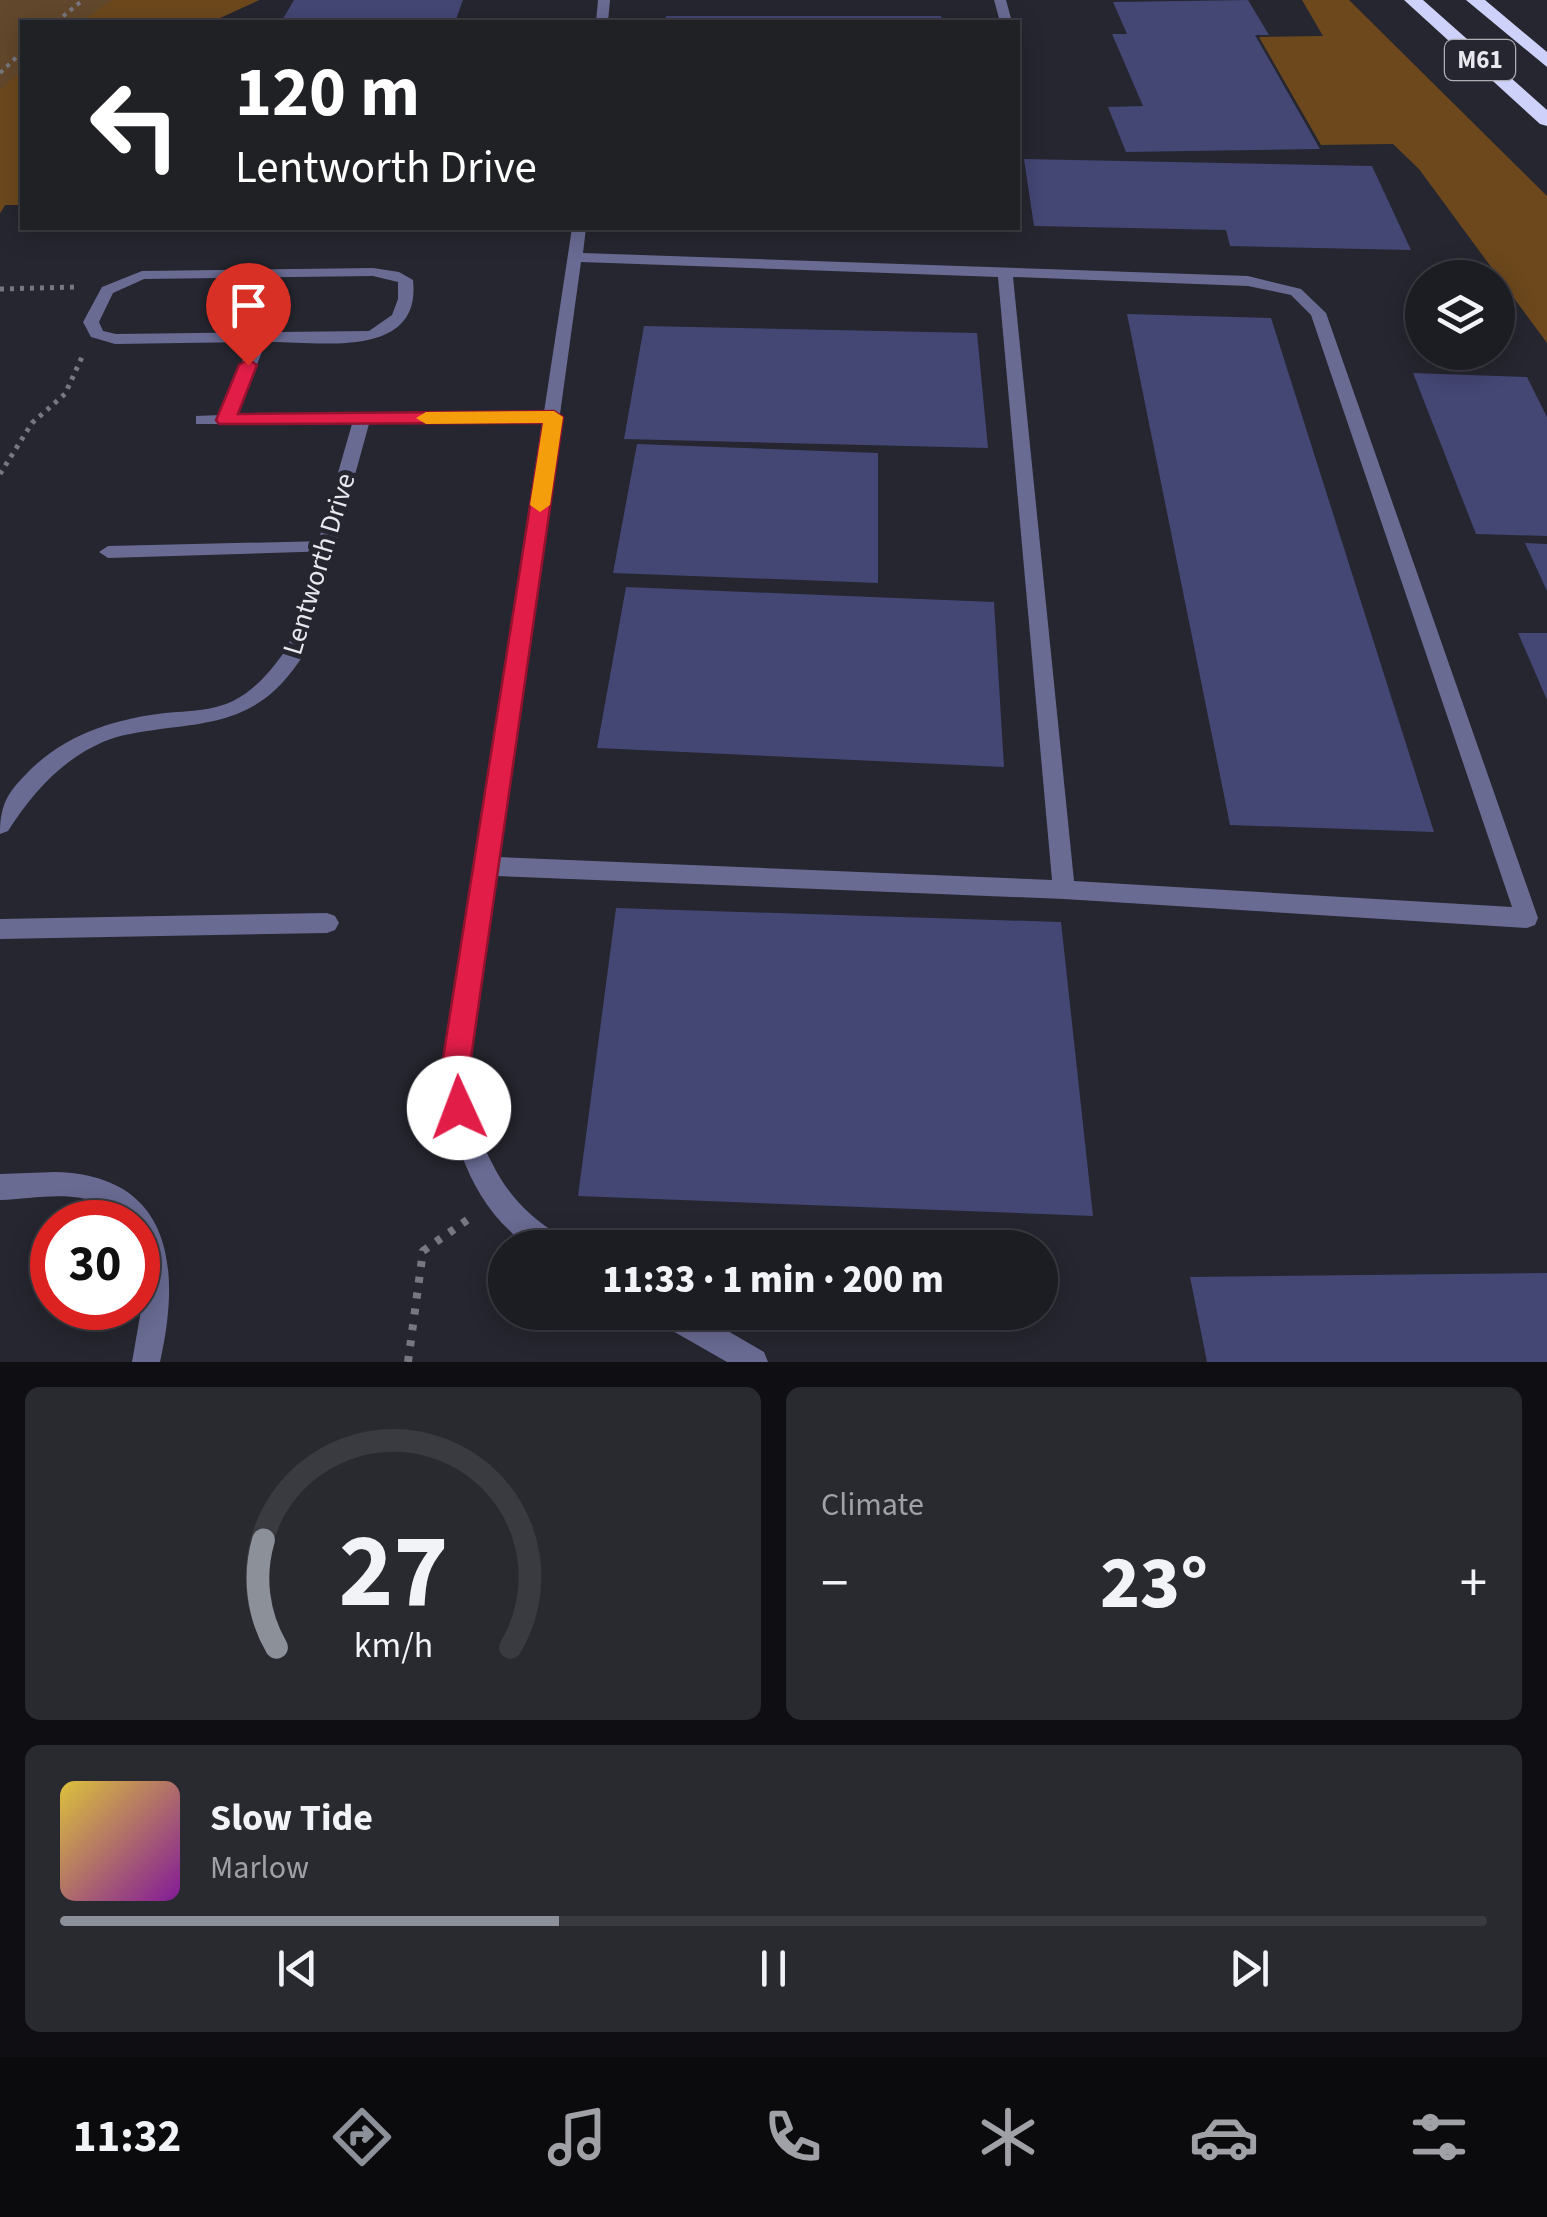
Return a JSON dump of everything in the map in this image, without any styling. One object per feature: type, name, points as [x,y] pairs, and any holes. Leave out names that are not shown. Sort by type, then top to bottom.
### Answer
[{"type":"highway","name":"M61","points":[[1414,0],[1547,120]]},
{"type":"highway","name":"M61","points":[[1475,0],[1547,62]]},
{"type":"street","points":[[524,1230],[498,1199],[475,1162],[459,1108],[456,1065],[579,230]]},
{"type":"street","points":[[486,866],[1064,890],[1527,918],[1318,312],[1296,292],[1248,281],[576,257]]},
{"type":"street","points":[[384,273],[405,280],[407,288],[399,320],[382,333],[106,338],[97,334],[91,322],[107,290],[127,278],[155,274],[384,273]]},
{"type":"street","points":[[1005,273],[1064,890]]},
{"type":"street","points":[[226,420],[260,338]]},
{"type":"street","points":[[202,420],[554,417]]},
{"type":"street","name":"Lentworth Drive","points":[[0,825],[38,773],[97,736],[125,727],[196,721],[230,712],[259,695],[284,672],[298,650],[362,418]]},
{"type":"street","points":[[108,552],[327,548]]},
{"type":"street","points":[[0,930],[327,923]]},
{"type":"street","points":[[0,1187],[77,1186],[108,1194],[130,1212],[150,1240],[160,1271],[158,1309],[146,1362]]},
{"type":"street","points":[[698,1330],[754,1362]]},
{"type":"path","points":[[58,20],[83,0]]},
{"type":"path","points":[[0,73],[20,54]]},
{"type":"path","points":[[0,289],[107,290]]},
{"type":"path","points":[[0,474],[32,423],[65,394],[80,358],[106,338]]},
{"type":"path","points":[[408,1362],[424,1252],[498,1199]]},
{"type":"shaded area","points":[[0,0],[259,0],[215,20],[20,20],[20,205],[5,205],[0,213]]},
{"type":"shaded area","points":[[112,0],[259,0],[215,20],[84,20]]},
{"type":"shaded area","points":[[1302,0],[1349,0],[1547,196],[1547,343],[1515,300],[1515,260],[1486,260],[1419,169],[1393,144],[1321,145],[1259,37],[1323,36]]},
{"type":"shaded area","points":[[20,72],[20,205],[5,205],[0,213],[0,90]]},
{"type":"building","points":[[294,0],[463,0],[456,20],[282,20]]},
{"type":"building","points":[[1248,0],[1269,35],[1255,35],[1320,149],[1126,152],[1108,107],[1143,106],[1112,34],[1127,34],[1113,2]]},
{"type":"building","points":[[666,16],[941,16],[942,20],[665,20]]},
{"type":"building","points":[[1024,159],[1372,166],[1411,250],[1230,246],[1226,230],[1034,226]]},
{"type":"building","points":[[1127,314],[1271,318],[1434,832],[1230,825]]},
{"type":"building","points":[[644,326],[977,333],[988,448],[624,439]]},
{"type":"building","points":[[1413,373],[1527,377],[1547,417],[1547,536],[1476,534]]},
{"type":"building","points":[[637,444],[878,453],[878,583],[613,573]]},
{"type":"building","points":[[1525,543],[1547,544],[1547,591]]},
{"type":"building","points":[[626,587],[994,602],[1004,767],[597,748]]},
{"type":"building","points":[[1518,633],[1547,633],[1547,700]]},
{"type":"building","points":[[616,908],[1061,922],[1093,1216],[578,1196]]},
{"type":"building","points":[[1547,1273],[1547,1362],[1207,1362],[1190,1277]]},
{"type":"slow traffic","points":[[426,418],[554,417],[540,505]]},
{"type":"route","points":[[248,365],[226,420],[554,417],[456,1065],[459,1108]]}]
